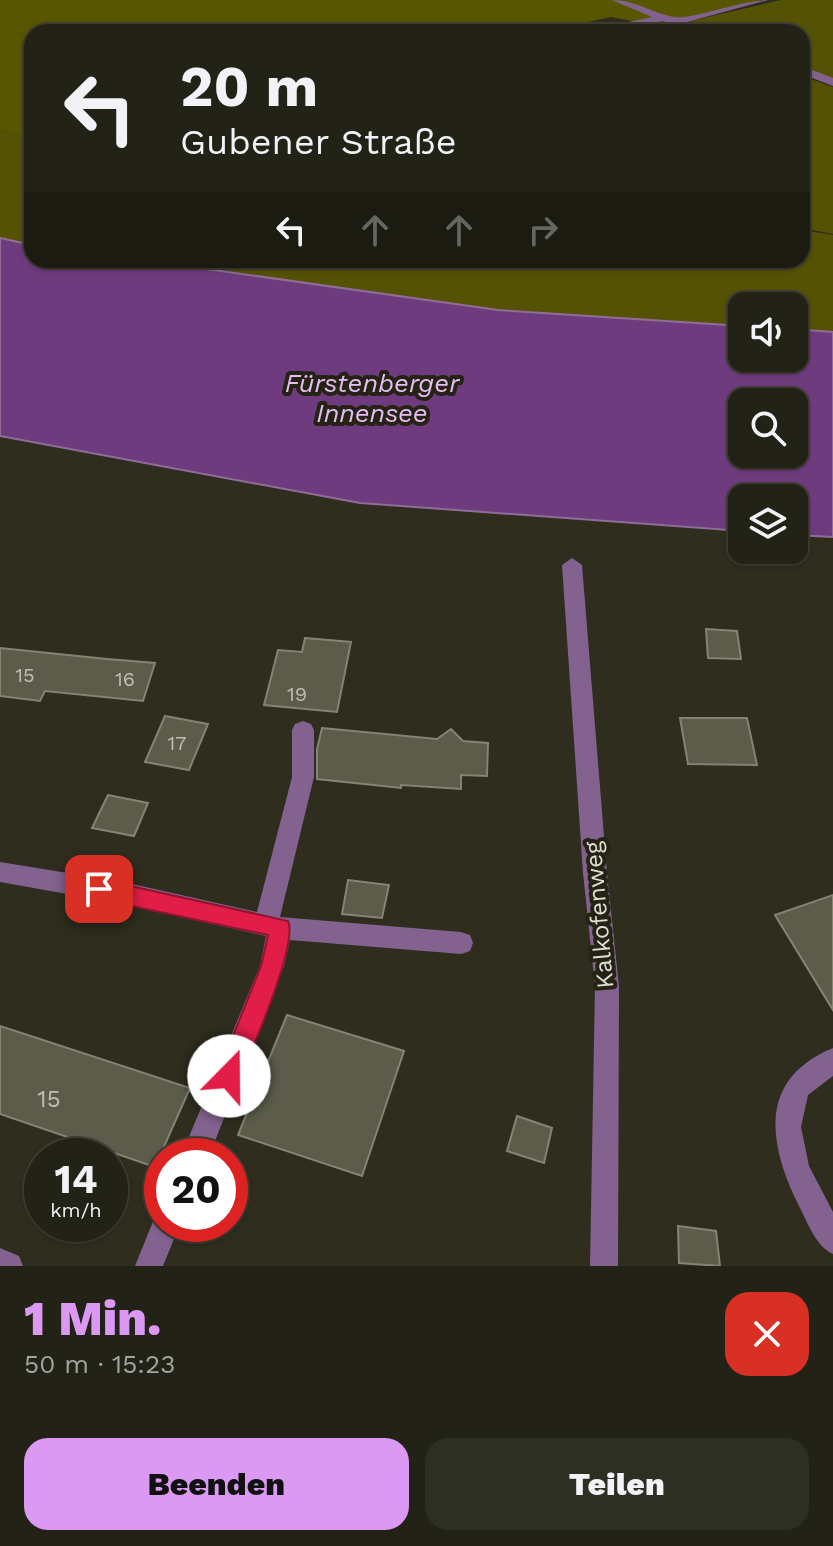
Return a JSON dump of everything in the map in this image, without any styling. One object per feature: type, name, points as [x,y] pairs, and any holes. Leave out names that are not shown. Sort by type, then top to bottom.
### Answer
[{"type":"street","points":[[618,0],[680,24]]},
{"type":"street","points":[[643,24],[762,0]]},
{"type":"street","points":[[810,73],[833,82]]},
{"type":"street","name":"Kalkofenweg","points":[[572,565],[595,873],[607,986],[604,1266]]},
{"type":"street","points":[[202,1138],[272,966],[273,927],[303,777],[303,730]]},
{"type":"street","points":[[0,872],[123,893],[273,927],[461,943]]},
{"type":"street","points":[[833,1061],[799,1084],[786,1121],[797,1176],[833,1240]]},
{"type":"street","points":[[149,1266],[159,1242]]},
{"type":"street","points":[[0,1262],[9,1266]]},
{"type":"shaded area","points":[[0,0],[762,0],[672,24],[646,24],[611,17],[579,24],[24,24],[24,137],[0,129]]},
{"type":"shaded area","points":[[781,0],[833,0],[833,81],[810,72],[810,24],[682,23]]},
{"type":"shaded area","points":[[810,79],[833,87],[833,234],[810,230]]},
{"type":"shaded area","points":[[0,129],[24,137],[24,243],[0,238]]},
{"type":"shaded area","points":[[810,231],[833,235],[833,332],[808,331],[808,292],[728,292],[728,325],[498,310],[201,268],[810,268]]},
{"type":"water","name":"Fürstenberger Innensee","points":[[0,238],[24,243],[24,268],[200,268],[498,310],[728,325],[728,372],[808,372],[808,330],[833,332],[833,537],[808,536],[808,484],[728,484],[728,530],[360,503],[0,436]]},
{"type":"building","points":[[706,629],[737,631],[741,659],[708,658]]},
{"type":"building","points":[[305,638],[351,642],[337,712],[264,705],[278,650],[302,652]]},
{"type":"building","points":[[0,648],[155,663],[143,701],[45,691],[40,701],[0,696]]},
{"type":"building","points":[[165,716],[208,724],[189,770],[145,762]]},
{"type":"building","points":[[680,718],[747,718],[757,765],[688,764]]},
{"type":"building","points":[[322,728],[437,739],[451,729],[463,741],[488,743],[487,776],[461,775],[461,789],[401,785],[401,788],[317,779],[317,749]]},
{"type":"building","points":[[108,795],[148,803],[134,836],[92,828]]},
{"type":"building","points":[[348,880],[389,885],[382,918],[342,914]]},
{"type":"building","points":[[833,895],[833,1010],[775,915]]},
{"type":"building","points":[[287,1015],[404,1051],[362,1176],[238,1135]]},
{"type":"building","points":[[0,1026],[190,1088],[168,1138],[144,1138],[144,1163],[128,1158],[128,1138],[70,1138],[0,1114]]},
{"type":"building","points":[[517,1116],[552,1128],[544,1163],[507,1151]]},
{"type":"building","points":[[678,1226],[716,1231],[720,1266],[679,1263]]},
{"type":"route","points":[[99,889],[280,928],[272,966],[229,1076]]}]
